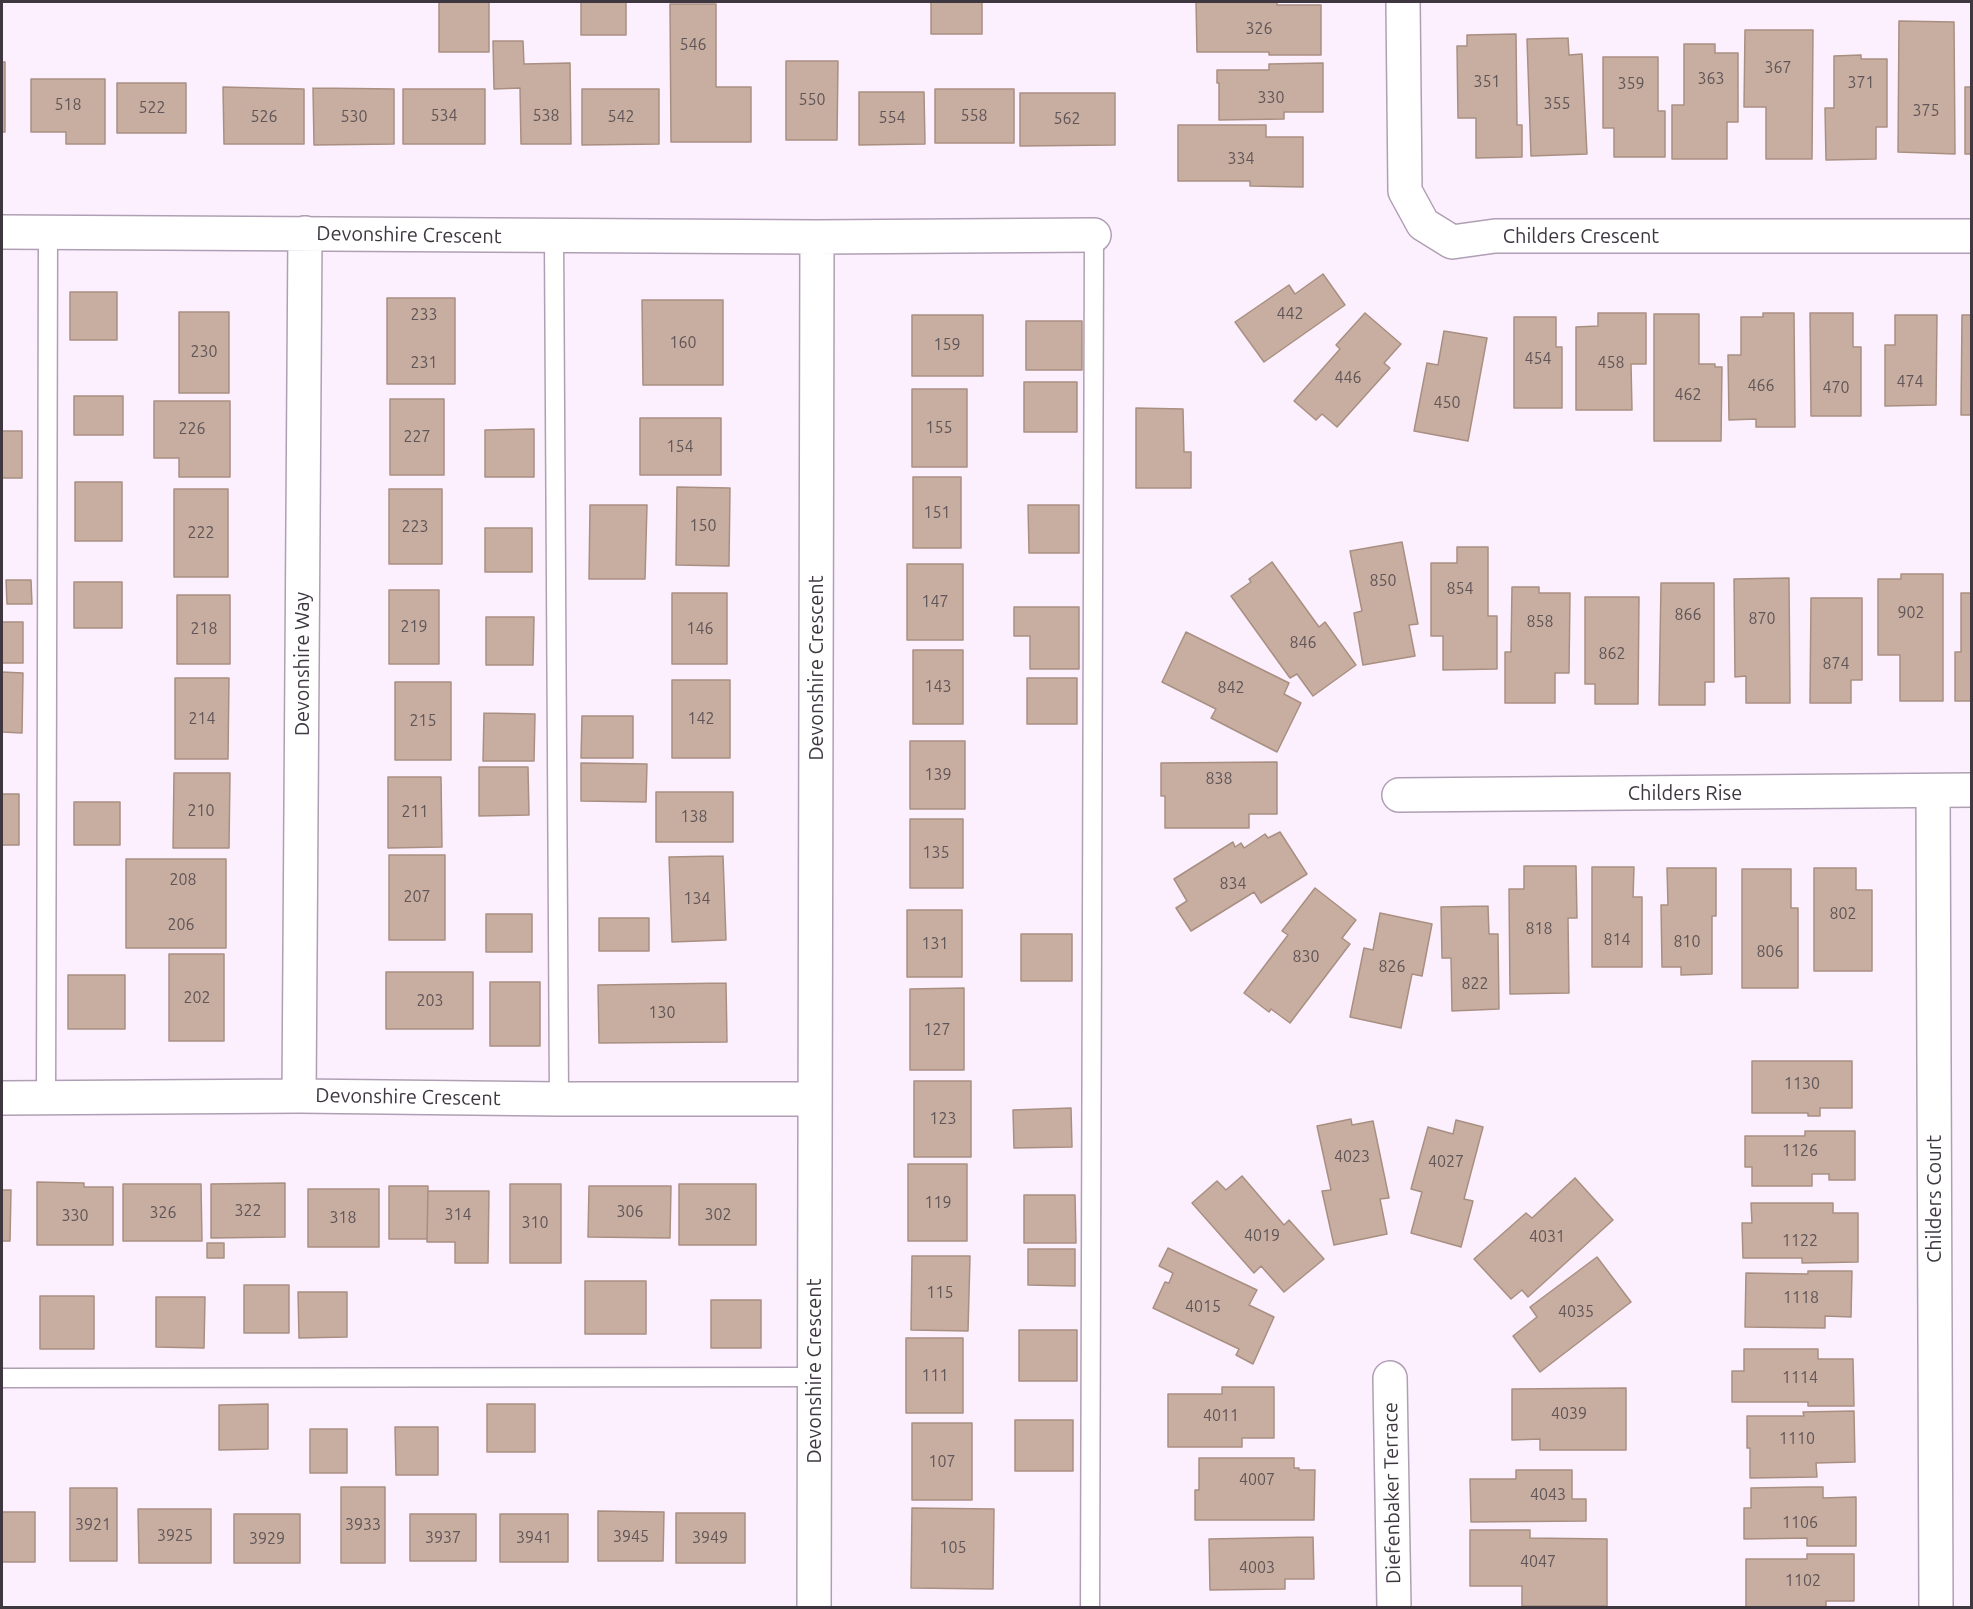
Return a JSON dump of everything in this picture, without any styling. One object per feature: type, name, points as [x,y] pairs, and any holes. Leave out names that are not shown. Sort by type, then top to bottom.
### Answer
[{"type":"street","name":"Childers Crescent","points":[[1402,2],[1405,191],[1423,224],[1452,242],[1495,236],[1971,236]]},
{"type":"street","name":"Devonshire Crescent","points":[[2,232],[554,237],[1094,235]]},
{"type":"street","name":"Devonshire Way","points":[[299,1095],[305,233]]},
{"type":"street","name":"Devonshire Crescent","points":[[814,1608],[817,237]]},
{"type":"street","name":"Childers Rise","points":[[1399,795],[1971,790]]},
{"type":"street","name":"Childers Court","points":[[1933,791],[1936,1608]]},
{"type":"street","name":"Devonshire Crescent","points":[[2,1098],[299,1095],[559,1099],[815,1099]]},
{"type":"street","name":"Diefenbaker Terrace","points":[[1390,1378],[1394,1608]]},
{"type":"lane","points":[[46,1098],[48,232]]},
{"type":"lane","points":[[1090,1608],[1094,235]]},
{"type":"lane","points":[[554,237],[559,1099]]},
{"type":"lane","points":[[2,1378],[814,1377]]},
{"type":"building","points":[[439,2],[489,2],[489,52],[439,52]]},
{"type":"building","points":[[581,2],[626,2],[626,35],[581,35]]},
{"type":"building","points":[[931,2],[982,2],[982,34],[931,34]]},
{"type":"building","points":[[1196,2],[1277,2],[1277,5],[1321,5],[1321,55],[1197,52]]},
{"type":"building","points":[[670,4],[716,4],[716,87],[751,87],[751,142],[671,142]]},
{"type":"building","points":[[1899,21],[1954,22],[1955,154],[1898,152]]},
{"type":"building","points":[[1745,30],[1813,30],[1812,159],[1766,159],[1766,107],[1744,107]]},
{"type":"building","points":[[1516,34],[1517,125],[1522,125],[1522,157],[1476,158],[1476,118],[1458,118],[1457,46],[1467,46],[1467,35]]},
{"type":"building","points":[[1568,38],[1569,55],[1582,54],[1587,154],[1531,156],[1527,39]]},
{"type":"building","points":[[493,41],[523,41],[524,64],[570,63],[571,144],[521,144],[520,88],[494,89]]},
{"type":"building","points":[[1684,44],[1715,44],[1715,53],[1738,53],[1738,122],[1727,122],[1727,159],[1672,159],[1672,105],[1684,105]]},
{"type":"building","points":[[1861,55],[1861,59],[1887,59],[1887,127],[1876,127],[1876,159],[1826,160],[1825,108],[1834,108],[1834,56]]},
{"type":"building","points":[[1603,57],[1658,57],[1658,111],[1665,111],[1665,157],[1614,157],[1614,128],[1603,128]]},
{"type":"building","points":[[786,61],[838,61],[837,140],[786,140]]},
{"type":"building","points":[[2,62],[5,62],[5,132],[2,132]]},
{"type":"building","points":[[1323,63],[1323,112],[1284,112],[1284,119],[1219,120],[1217,70],[1269,70],[1269,64]]},
{"type":"building","points":[[31,79],[105,79],[105,144],[66,144],[66,132],[31,132]]},
{"type":"building","points":[[117,83],[186,83],[186,133],[117,133]]},
{"type":"building","points":[[223,87],[304,89],[304,144],[224,144]]},
{"type":"building","points":[[1965,87],[1972,87],[1972,154],[1965,154]]},
{"type":"building","points":[[313,88],[394,89],[394,144],[314,145]]},
{"type":"building","points":[[403,89],[485,89],[485,144],[403,144]]},
{"type":"building","points":[[582,89],[659,89],[659,144],[582,145]]},
{"type":"building","points":[[935,89],[1014,89],[1014,143],[935,143]]},
{"type":"building","points":[[859,92],[924,92],[925,144],[859,145]]},
{"type":"building","points":[[1020,93],[1115,93],[1115,145],[1020,146]]},
{"type":"building","points":[[1178,125],[1266,125],[1266,137],[1303,137],[1303,187],[1250,186],[1250,181],[1178,181]]},
{"type":"building","points":[[1323,274],[1345,305],[1264,362],[1235,322],[1289,285],[1295,294]]},
{"type":"building","points":[[70,292],[117,292],[117,340],[70,340]]},
{"type":"building","points":[[387,298],[455,298],[455,384],[387,384]]},
{"type":"building","points":[[642,300],[723,300],[723,385],[643,385]]},
{"type":"building","points":[[179,312],[229,312],[229,393],[179,393]]},
{"type":"building","points":[[1365,313],[1401,344],[1384,363],[1390,368],[1337,427],[1322,414],[1316,420],[1294,401],[1340,349],[1336,345]]},
{"type":"building","points":[[1598,313],[1646,313],[1646,364],[1631,364],[1632,410],[1576,410],[1576,327],[1598,326]]},
{"type":"building","points":[[1763,313],[1794,313],[1795,427],[1756,427],[1756,419],[1729,420],[1728,355],[1741,355],[1741,317],[1763,317]]},
{"type":"building","points":[[1810,313],[1853,313],[1853,347],[1861,347],[1861,416],[1811,416]]},
{"type":"building","points":[[1654,314],[1699,314],[1699,364],[1715,364],[1715,367],[1722,367],[1721,441],[1654,441]]},
{"type":"building","points":[[912,315],[983,315],[983,376],[912,376]]},
{"type":"building","points":[[1895,315],[1937,315],[1936,405],[1885,406],[1885,345],[1895,345]]},
{"type":"building","points":[[1962,315],[1972,315],[1972,415],[1961,415]]},
{"type":"building","points":[[1514,317],[1556,317],[1556,347],[1562,347],[1562,408],[1514,408]]},
{"type":"building","points":[[1026,321],[1082,321],[1082,370],[1026,370]]},
{"type":"building","points":[[1444,331],[1487,338],[1468,441],[1414,431],[1427,363],[1438,365]]},
{"type":"building","points":[[1024,382],[1077,382],[1077,432],[1024,432]]},
{"type":"building","points":[[912,389],[967,389],[967,467],[912,467]]},
{"type":"building","points":[[74,396],[123,396],[123,435],[74,435]]},
{"type":"building","points":[[390,399],[444,399],[444,475],[390,475]]},
{"type":"building","points":[[154,401],[230,401],[230,477],[179,477],[179,458],[154,458]]},
{"type":"building","points":[[1136,408],[1183,409],[1184,452],[1191,452],[1191,488],[1136,488]]},
{"type":"building","points":[[640,418],[721,418],[721,475],[640,475]]},
{"type":"building","points":[[534,429],[534,477],[485,477],[485,430]]},
{"type":"building","points":[[2,431],[22,431],[22,478],[2,478]]},
{"type":"building","points":[[913,477],[961,477],[961,548],[913,548]]},
{"type":"building","points":[[75,482],[122,482],[122,541],[75,541]]},
{"type":"building","points":[[677,487],[730,488],[729,566],[676,565]]},
{"type":"building","points":[[174,489],[228,489],[228,577],[174,577]]},
{"type":"building","points":[[389,489],[442,489],[442,564],[389,564]]},
{"type":"building","points":[[590,505],[647,505],[645,579],[589,579]]},
{"type":"building","points":[[1028,505],[1079,505],[1079,553],[1029,553]]},
{"type":"building","points":[[485,528],[532,528],[532,572],[485,572]]},
{"type":"building","points":[[1402,542],[1418,624],[1409,625],[1415,656],[1363,665],[1354,613],[1362,611],[1350,551]]},
{"type":"building","points":[[1457,547],[1488,547],[1488,616],[1497,616],[1497,669],[1443,670],[1443,636],[1431,636],[1431,563],[1457,563]]},
{"type":"building","points":[[1272,562],[1319,627],[1325,622],[1356,665],[1313,696],[1297,674],[1290,678],[1231,596],[1251,582],[1249,579]]},
{"type":"building","points":[[907,564],[963,564],[963,640],[907,640]]},
{"type":"building","points":[[1901,574],[1943,574],[1943,701],[1900,701],[1900,655],[1878,655],[1878,579],[1901,579]]},
{"type":"building","points":[[1789,578],[1790,703],[1746,703],[1746,676],[1735,677],[1734,579]]},
{"type":"building","points":[[6,580],[31,580],[32,604],[7,604]]},
{"type":"building","points":[[74,582],[122,582],[122,628],[74,628]]},
{"type":"building","points":[[1661,583],[1714,583],[1714,682],[1705,682],[1705,705],[1659,705]]},
{"type":"building","points":[[1512,587],[1539,587],[1539,593],[1570,593],[1569,673],[1555,673],[1555,703],[1505,703],[1505,652],[1511,652]]},
{"type":"building","points":[[389,590],[439,590],[439,664],[389,664]]},
{"type":"building","points":[[672,593],[727,593],[727,664],[672,664]]},
{"type":"building","points":[[1961,593],[1972,593],[1972,701],[1955,701],[1955,652],[1961,652]]},
{"type":"building","points":[[177,595],[230,595],[230,664],[177,664]]},
{"type":"building","points":[[1585,597],[1639,597],[1638,704],[1595,704],[1595,684],[1585,684]]},
{"type":"building","points":[[1811,598],[1862,598],[1862,680],[1851,680],[1851,703],[1810,703]]},
{"type":"building","points":[[1014,607],[1079,607],[1079,669],[1030,669],[1030,636],[1014,636]]},
{"type":"building","points":[[486,617],[534,617],[533,665],[486,665]]},
{"type":"building","points":[[2,622],[23,622],[23,663],[2,663]]},
{"type":"building","points":[[1186,632],[1289,683],[1284,694],[1301,703],[1277,752],[1211,718],[1216,709],[1162,682]]},
{"type":"building","points":[[913,650],[963,650],[963,724],[913,724]]},
{"type":"building","points":[[2,672],[23,673],[22,733],[2,732]]},
{"type":"building","points":[[175,678],[229,678],[228,759],[175,759]]},
{"type":"building","points":[[1027,678],[1077,678],[1077,724],[1027,724]]},
{"type":"building","points":[[672,680],[730,680],[730,758],[672,758]]},
{"type":"building","points":[[395,682],[451,682],[451,760],[395,760]]},
{"type":"building","points":[[484,713],[535,714],[534,761],[483,761]]},
{"type":"building","points":[[582,716],[633,716],[633,758],[581,758]]},
{"type":"building","points":[[910,741],[965,741],[965,809],[910,809]]},
{"type":"building","points":[[1277,762],[1277,814],[1249,814],[1249,828],[1165,828],[1165,796],[1161,796],[1161,763]]},
{"type":"building","points":[[581,763],[647,764],[646,802],[581,801]]},
{"type":"building","points":[[479,767],[528,767],[529,815],[479,816]]},
{"type":"building","points":[[174,773],[230,773],[229,848],[173,848]]},
{"type":"building","points":[[388,777],[441,777],[442,847],[388,848]]},
{"type":"building","points":[[656,792],[733,792],[733,842],[656,842]]},
{"type":"building","points":[[2,794],[19,794],[19,845],[2,845]]},
{"type":"building","points":[[74,802],[120,802],[120,845],[74,845]]},
{"type":"building","points":[[910,819],[963,819],[963,888],[910,888]]},
{"type":"building","points":[[1280,832],[1307,874],[1261,903],[1254,892],[1191,931],[1176,908],[1187,901],[1174,879],[1233,842],[1235,847],[1241,843],[1244,848],[1265,834],[1268,838]]},
{"type":"building","points":[[389,855],[445,855],[445,940],[389,940]]},
{"type":"building","points":[[723,856],[726,940],[672,942],[669,857]]},
{"type":"building","points":[[126,859],[226,859],[226,948],[126,948]]},
{"type":"building","points":[[1524,866],[1576,866],[1577,918],[1568,918],[1569,993],[1510,994],[1509,889],[1524,889]]},
{"type":"building","points":[[1592,867],[1634,867],[1633,897],[1642,897],[1642,967],[1592,967]]},
{"type":"building","points":[[1667,868],[1716,868],[1716,916],[1712,916],[1712,974],[1681,975],[1681,967],[1662,967],[1661,905],[1668,905]]},
{"type":"building","points":[[1814,868],[1856,868],[1856,890],[1872,890],[1872,971],[1814,971]]},
{"type":"building","points":[[1742,869],[1791,869],[1791,908],[1798,908],[1798,988],[1742,988]]},
{"type":"building","points":[[1315,888],[1356,920],[1342,938],[1350,944],[1290,1023],[1271,1009],[1269,1012],[1244,993],[1288,935],[1282,931]]},
{"type":"building","points":[[1488,906],[1489,934],[1498,934],[1499,1009],[1452,1011],[1451,958],[1442,958],[1441,907]]},
{"type":"building","points":[[907,910],[962,910],[962,977],[907,977]]},
{"type":"building","points":[[1380,913],[1432,924],[1422,976],[1412,974],[1401,1028],[1350,1017],[1364,948],[1373,950]]},
{"type":"building","points":[[486,914],[532,914],[532,952],[486,952]]},
{"type":"building","points":[[599,918],[649,918],[649,951],[599,951]]},
{"type":"building","points":[[1021,934],[1072,934],[1072,981],[1021,981]]},
{"type":"building","points":[[169,954],[224,954],[224,1041],[169,1041]]},
{"type":"building","points":[[386,972],[473,972],[473,1029],[386,1029]]},
{"type":"building","points":[[68,975],[125,975],[125,1029],[68,1029]]},
{"type":"building","points":[[490,982],[540,982],[540,1046],[490,1046]]},
{"type":"building","points":[[726,983],[727,1042],[599,1043],[598,985]]},
{"type":"building","points":[[964,988],[964,1070],[910,1070],[910,989]]},
{"type":"building","points":[[1752,1061],[1852,1061],[1852,1108],[1820,1108],[1820,1116],[1808,1116],[1808,1113],[1752,1113]]},
{"type":"building","points":[[914,1081],[971,1081],[971,1157],[914,1157]]},
{"type":"building","points":[[1071,1108],[1072,1147],[1014,1148],[1013,1110]]},
{"type":"building","points":[[1351,1119],[1352,1125],[1373,1121],[1389,1198],[1380,1199],[1387,1234],[1334,1245],[1322,1191],[1331,1190],[1317,1126]]},
{"type":"building","points":[[1456,1120],[1483,1127],[1464,1199],[1473,1201],[1461,1247],[1411,1233],[1422,1192],[1411,1189],[1428,1127],[1453,1134]]},
{"type":"building","points":[[1805,1131],[1855,1131],[1855,1180],[1829,1180],[1829,1174],[1812,1174],[1812,1186],[1752,1186],[1752,1167],[1745,1167],[1745,1136],[1805,1136]]},
{"type":"building","points":[[908,1164],[967,1164],[967,1241],[908,1241]]},
{"type":"building","points":[[1242,1176],[1284,1225],[1289,1220],[1324,1259],[1284,1292],[1261,1266],[1254,1273],[1192,1203],[1217,1181],[1226,1190]]},
{"type":"building","points":[[1575,1178],[1613,1220],[1528,1297],[1522,1290],[1511,1299],[1474,1259],[1526,1213],[1532,1218]]},
{"type":"building","points":[[37,1182],[84,1183],[84,1187],[113,1187],[113,1245],[37,1245]]},
{"type":"building","points":[[285,1183],[285,1237],[211,1238],[211,1184]]},
{"type":"building","points":[[123,1184],[201,1184],[202,1241],[123,1241]]},
{"type":"building","points":[[510,1184],[561,1184],[561,1263],[510,1263]]},
{"type":"building","points":[[679,1184],[756,1184],[756,1245],[679,1245]]},
{"type":"building","points":[[389,1186],[428,1186],[427,1239],[389,1239]]},
{"type":"building","points":[[589,1186],[671,1186],[670,1238],[588,1237]]},
{"type":"building","points":[[308,1189],[379,1189],[379,1247],[308,1247]]},
{"type":"building","points":[[2,1190],[11,1190],[10,1241],[2,1241]]},
{"type":"building","points":[[428,1191],[489,1191],[488,1263],[455,1263],[455,1242],[427,1242]]},
{"type":"building","points":[[1024,1195],[1075,1195],[1076,1243],[1024,1243]]},
{"type":"building","points":[[1751,1203],[1833,1203],[1833,1213],[1858,1213],[1858,1262],[1802,1263],[1802,1258],[1743,1258],[1742,1223],[1752,1223]]},
{"type":"building","points":[[207,1243],[224,1243],[224,1258],[207,1258]]},
{"type":"building","points":[[1168,1248],[1257,1290],[1249,1305],[1274,1317],[1253,1364],[1236,1355],[1239,1349],[1153,1308],[1165,1282],[1169,1283],[1173,1273],[1159,1266]]},
{"type":"building","points":[[1028,1249],[1075,1249],[1075,1286],[1028,1285]]},
{"type":"building","points":[[912,1256],[970,1256],[968,1331],[911,1330]]},
{"type":"building","points":[[1597,1257],[1631,1302],[1540,1372],[1513,1336],[1537,1317],[1530,1307]]},
{"type":"building","points":[[1808,1271],[1852,1271],[1851,1317],[1825,1316],[1825,1328],[1745,1327],[1746,1273],[1808,1274]]},
{"type":"building","points":[[585,1281],[646,1281],[646,1334],[585,1334]]},
{"type":"building","points":[[244,1285],[289,1285],[289,1333],[244,1333]]},
{"type":"building","points":[[298,1292],[347,1292],[347,1337],[299,1338]]},
{"type":"building","points":[[40,1296],[94,1296],[94,1349],[40,1349]]},
{"type":"building","points":[[156,1297],[205,1297],[204,1348],[156,1347]]},
{"type":"building","points":[[711,1300],[761,1300],[761,1348],[711,1348]]},
{"type":"building","points":[[1019,1330],[1077,1330],[1077,1381],[1019,1381]]},
{"type":"building","points":[[906,1338],[963,1338],[963,1413],[906,1413]]},
{"type":"building","points":[[1744,1349],[1818,1349],[1818,1359],[1853,1359],[1854,1406],[1808,1406],[1808,1402],[1732,1402],[1732,1371],[1744,1371]]},
{"type":"building","points":[[1222,1387],[1274,1387],[1274,1438],[1242,1438],[1242,1447],[1168,1447],[1168,1394],[1222,1394]]},
{"type":"building","points":[[1626,1388],[1626,1450],[1540,1450],[1540,1439],[1512,1440],[1512,1389]]},
{"type":"building","points":[[268,1404],[268,1449],[219,1450],[219,1405]]},
{"type":"building","points":[[487,1404],[535,1404],[535,1452],[487,1452]]},
{"type":"building","points":[[1854,1411],[1855,1462],[1816,1463],[1817,1477],[1750,1478],[1747,1416],[1804,1416],[1803,1412]]},
{"type":"building","points":[[1015,1420],[1073,1420],[1073,1471],[1015,1471]]},
{"type":"building","points":[[912,1423],[972,1423],[972,1500],[912,1500]]},
{"type":"building","points":[[395,1427],[438,1427],[438,1475],[396,1475]]},
{"type":"building","points":[[310,1429],[347,1429],[347,1473],[310,1473]]},
{"type":"building","points":[[1199,1458],[1294,1458],[1294,1468],[1315,1470],[1314,1520],[1195,1520],[1195,1490],[1199,1490]]},
{"type":"building","points":[[1516,1470],[1572,1470],[1572,1499],[1586,1499],[1586,1521],[1471,1522],[1470,1479],[1516,1479]]},
{"type":"building","points":[[341,1487],[385,1487],[385,1563],[341,1563]]},
{"type":"building","points":[[1823,1487],[1823,1498],[1856,1497],[1856,1546],[1807,1546],[1807,1538],[1744,1539],[1744,1508],[1751,1508],[1751,1488]]},
{"type":"building","points":[[70,1488],[117,1488],[117,1561],[70,1561]]},
{"type":"building","points":[[912,1508],[994,1509],[993,1589],[911,1588]]},
{"type":"building","points":[[138,1509],[211,1509],[211,1563],[139,1563]]},
{"type":"building","points":[[598,1511],[664,1512],[663,1561],[598,1561]]},
{"type":"building","points":[[2,1512],[35,1512],[35,1562],[2,1562]]},
{"type":"building","points":[[676,1513],[745,1513],[745,1563],[676,1563]]},
{"type":"building","points":[[234,1514],[300,1514],[300,1563],[234,1563]]},
{"type":"building","points":[[410,1514],[476,1514],[476,1561],[410,1561]]},
{"type":"building","points":[[500,1514],[568,1514],[568,1562],[500,1562]]},
{"type":"building","points":[[1470,1530],[1530,1530],[1530,1538],[1607,1539],[1607,1606],[1522,1606],[1522,1586],[1470,1586]]},
{"type":"building","points":[[1313,1537],[1314,1579],[1285,1579],[1285,1589],[1210,1590],[1209,1539]]},
{"type":"building","points":[[1807,1554],[1854,1554],[1854,1601],[1826,1601],[1826,1608],[1746,1608],[1746,1559],[1807,1559]]}]
